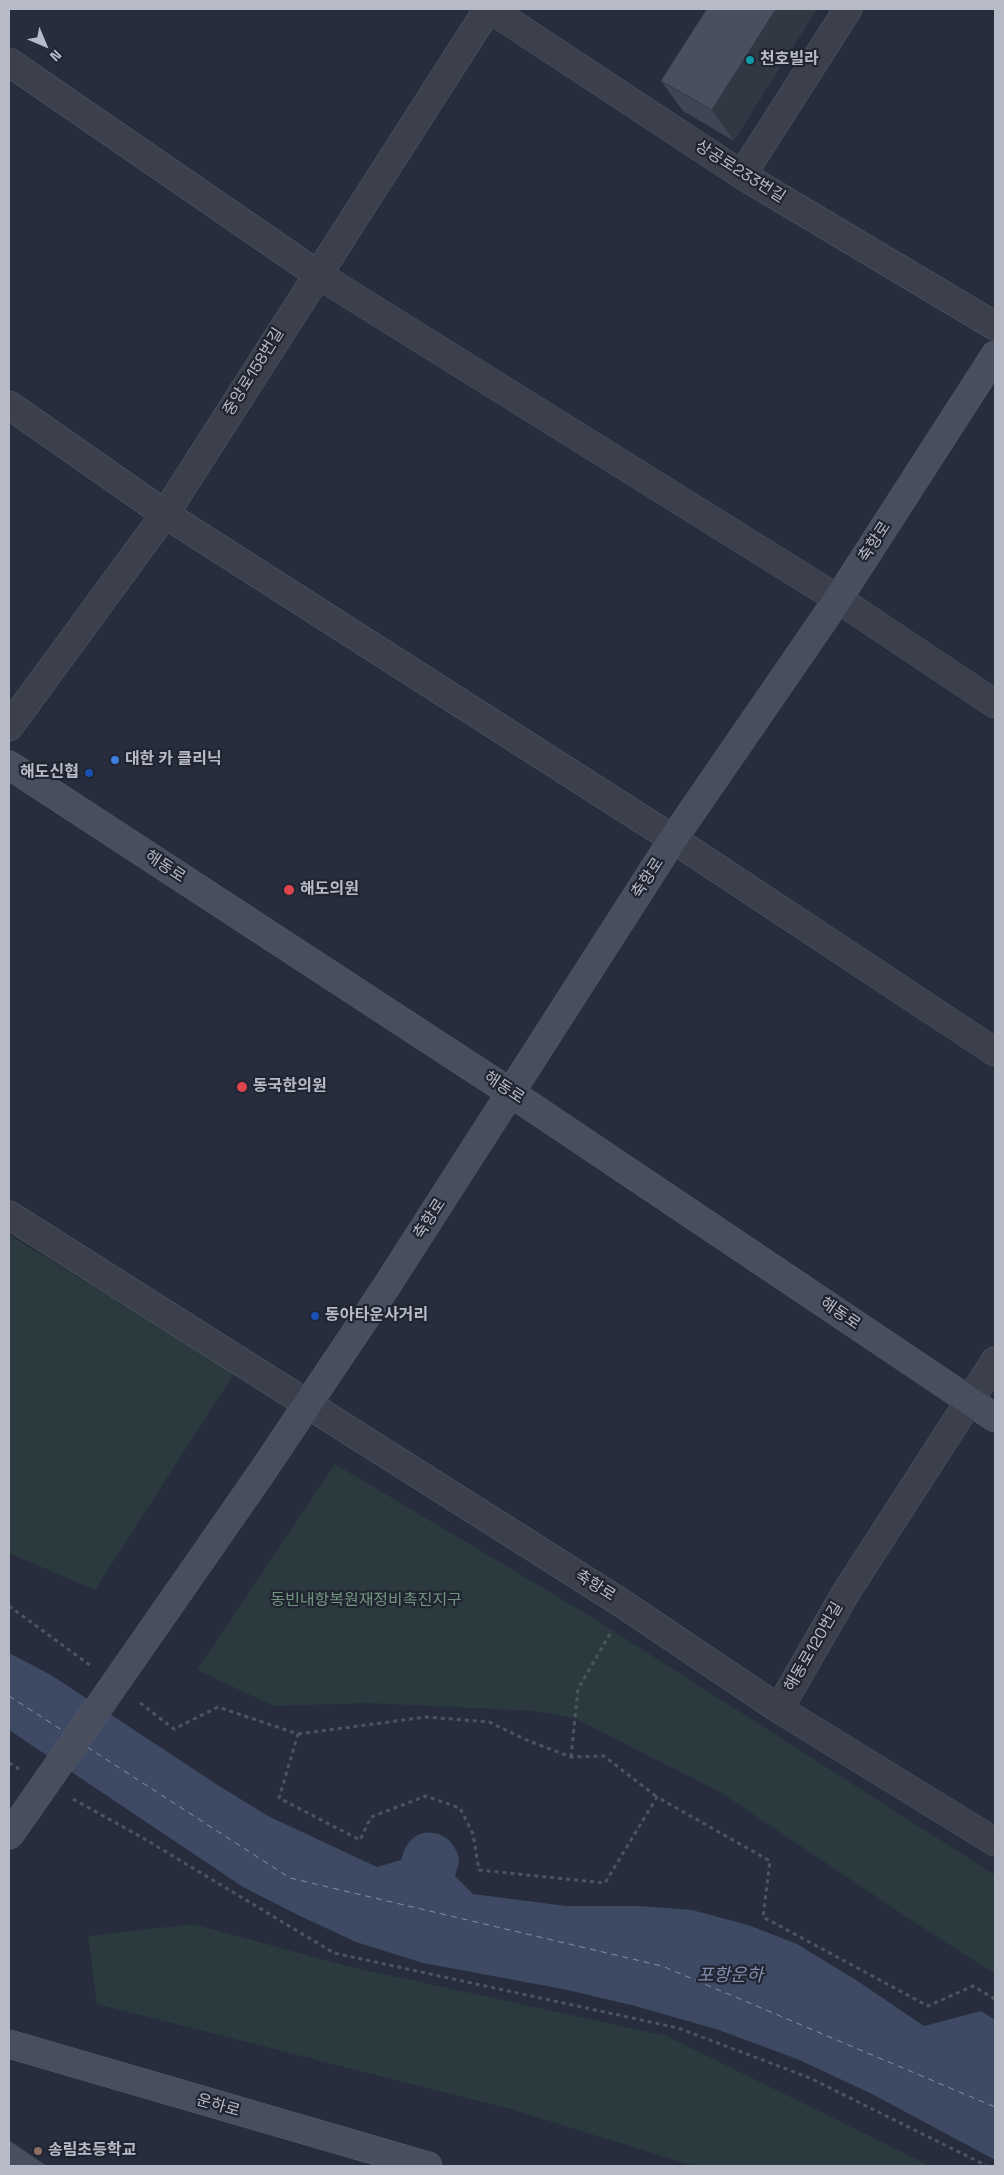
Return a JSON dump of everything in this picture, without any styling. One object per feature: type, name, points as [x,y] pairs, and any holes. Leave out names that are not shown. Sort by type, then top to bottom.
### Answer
[{"type":"main road","name":"축항로","points":[[9,1836],[260,1475],[386,1287],[673,839],[838,599],[995,355]]},
{"type":"main road","name":"해동로","points":[[9,765],[511,1092],[995,1418]]},
{"type":"main road","name":"운하로","points":[[9,2044],[391,2162],[428,2166]]},
{"type":"street","name":"상공로233번길","points":[[489,9],[742,175],[995,326]]},
{"type":"street","name":"중앙로158번길","points":[[9,727],[165,514],[317,274],[489,9]]},
{"type":"street","points":[[742,175],[848,9]]},
{"type":"street","points":[[9,62],[317,274],[838,599],[995,704]]},
{"type":"street","points":[[9,406],[165,514],[673,839],[995,1052]]},
{"type":"street","name":"축항로","points":[[9,1215],[620,1602],[779,1709]]},
{"type":"street","name":"해동로120번길","points":[[995,1362],[845,1594],[779,1709],[995,1842]]},
{"type":"path","points":[[571,1757],[578,1689],[613,1628],[620,1602]]},
{"type":"path","points":[[9,1606],[98,1672]]},
{"type":"path","points":[[136,1700],[174,1729],[218,1707],[298,1734],[426,1717],[489,1722],[529,1741],[571,1757],[604,1756],[657,1797],[770,1861],[763,1917],[928,2006],[973,1986],[995,1999]]},
{"type":"path","points":[[298,1734],[279,1798],[360,1840],[371,1817],[426,1796],[460,1808],[473,1834],[479,1870],[605,1883],[657,1797]]},
{"type":"path","points":[[9,1763],[26,1773]]},
{"type":"path","points":[[68,1796],[144,1838],[334,1953],[678,2028],[810,2078],[987,2166]]},
{"type":"green space","points":[[9,1235],[235,1372],[95,1590],[9,1553]]},
{"type":"green space","name":"동빈내항복원재정비촉진지구","points":[[335,1464],[590,1616],[995,1875],[995,1974],[720,1792],[574,1718],[536,1711],[368,1703],[274,1706],[197,1670]]},
{"type":"green space","points":[[193,1924],[347,1966],[667,2036],[930,2166],[694,2166],[514,2110],[97,2004],[88,1936]]},
{"type":"water","name":"포항운하","points":[[9,1653],[51,1675],[268,1816],[377,1867],[401,1860],[406,1847],[413,1838],[430,1832],[446,1838],[452,1844],[457,1852],[459,1861],[455,1876],[473,1894],[566,1906],[640,1906],[692,1910],[748,1925],[797,1944],[856,1980],[924,2026],[981,2011],[995,2020],[995,2160],[872,2094],[797,2059],[719,2030],[635,2006],[568,1990],[423,1963],[356,1942],[243,1887],[9,1730]]},
{"type":"building","points":[[707,9],[776,9],[712,110],[661,81]]},
{"type":"building","points":[[9,2140],[47,2166],[9,2166]]},
{"type":"ferry route","points":[[9,1696],[65,1732]]},
{"type":"ferry route","points":[[87,1747],[290,1878],[662,1966],[995,2107]]},
{"type":"place","name":"천호빌라","points":[[750,60]]},
{"type":"place","name":"대한 카 클리닉","points":[[115,760]]},
{"type":"place","name":"해도신협","points":[[89,773]]},
{"type":"place","name":"해도의원","points":[[289,890]]},
{"type":"place","name":"동국한의원","points":[[242,1087]]},
{"type":"place","name":"동아타운사거리","points":[[315,1316]]},
{"type":"place","name":"송림초등학교","points":[[38,2151]]}]
